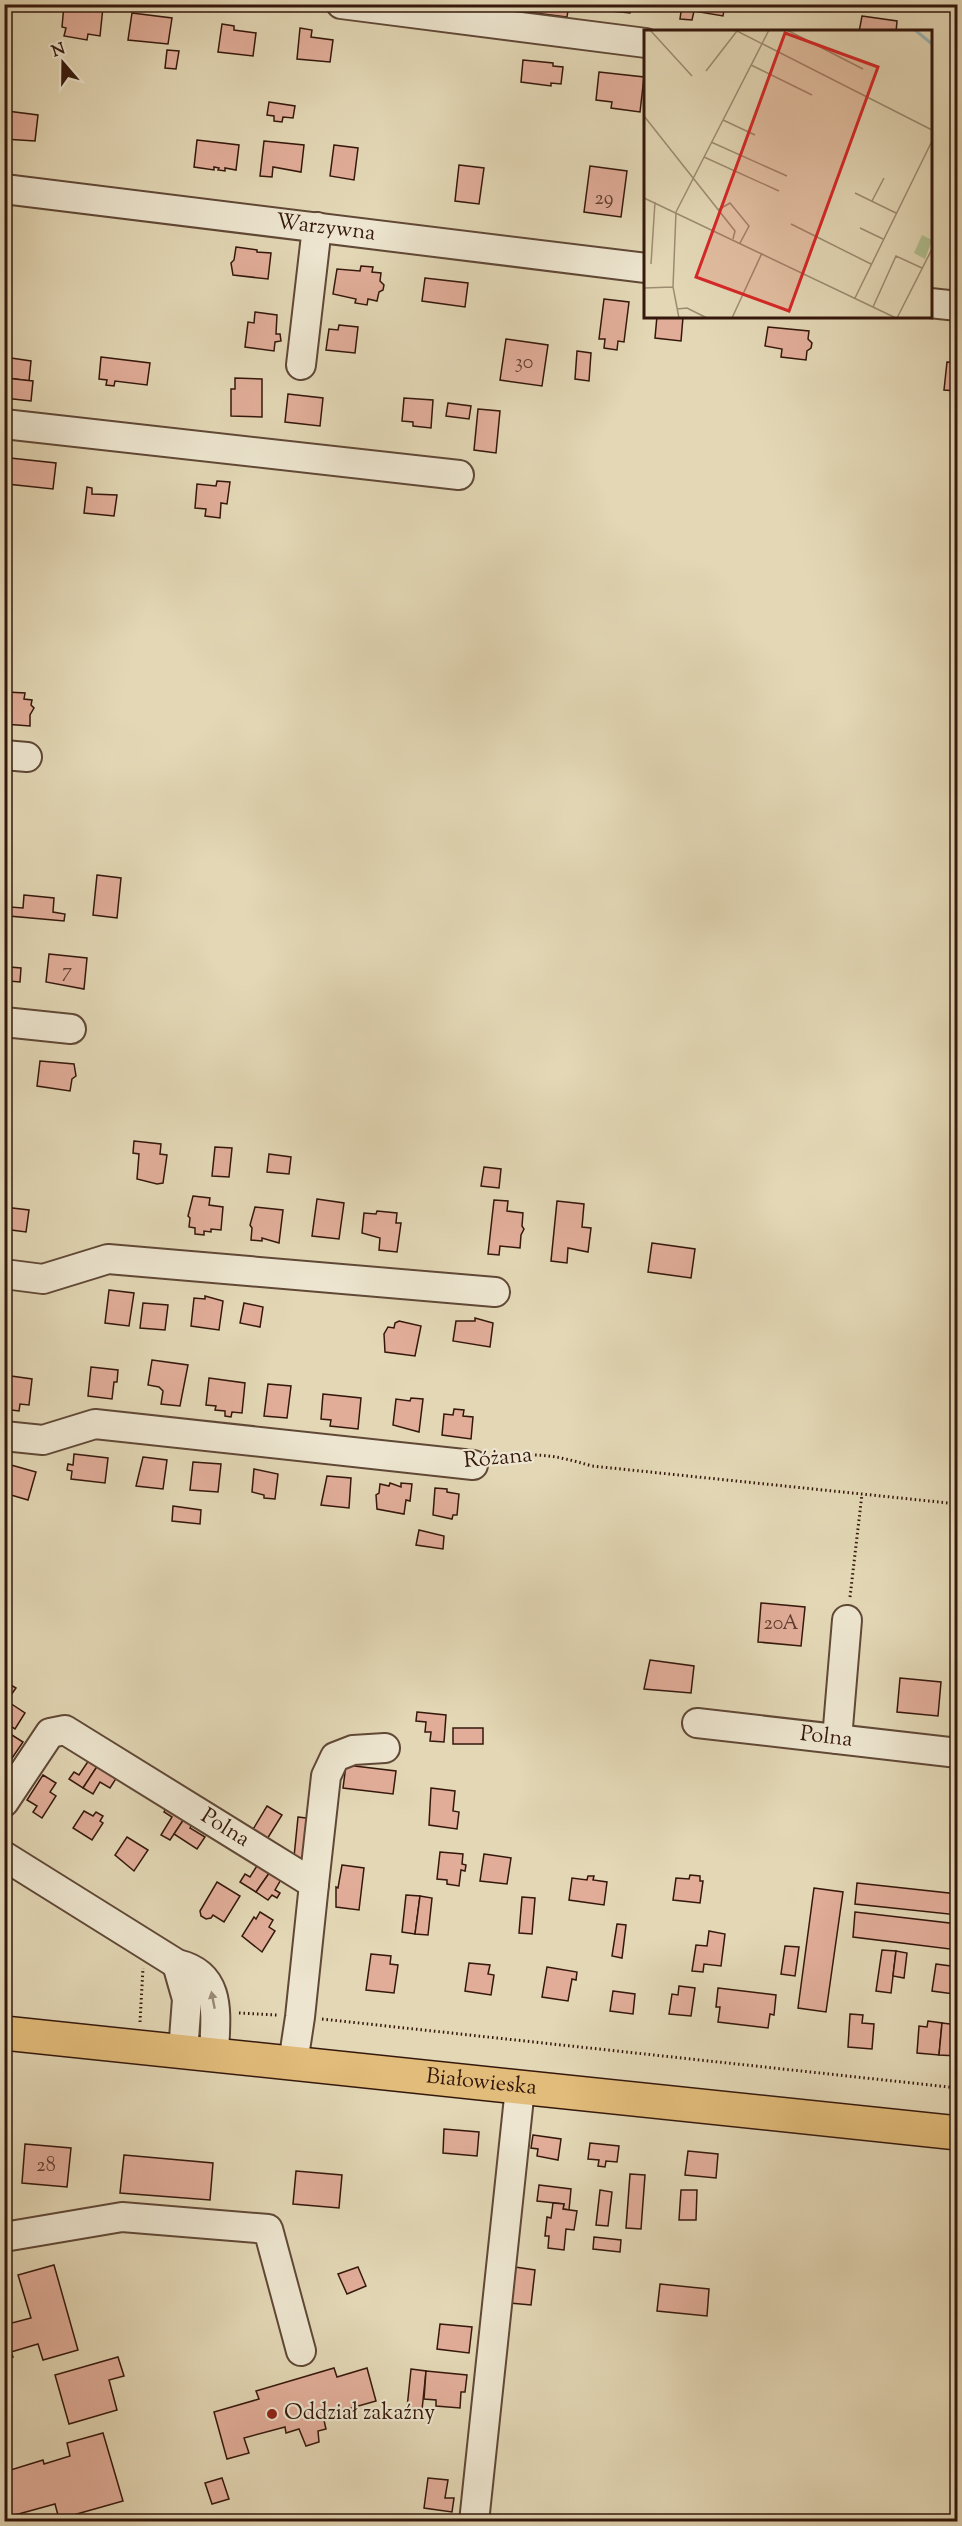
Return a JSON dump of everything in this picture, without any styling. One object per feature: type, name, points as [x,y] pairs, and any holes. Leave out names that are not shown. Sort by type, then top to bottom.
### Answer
[{"type":"main road","name":"Białowieska","points":[[5,2040],[198,2053],[957,2133]]},
{"type":"street","points":[[341,4],[644,43]]},
{"type":"street","name":"Warzywna","points":[[4,189],[644,268]]},
{"type":"street","points":[[301,365],[317,227]]},
{"type":"street","points":[[932,303],[957,306]]},
{"type":"street","points":[[4,424],[459,475]]},
{"type":"street","points":[[4,1022],[71,1029]]},
{"type":"street","points":[[4,1274],[43,1279],[108,1259],[495,1292]]},
{"type":"street","name":"Różana","points":[[4,1436],[43,1440],[95,1424],[473,1465]]},
{"type":"street","points":[[837,1739],[847,1620]]},
{"type":"street","name":"Polna","points":[[697,1723],[957,1753]]},
{"type":"street","name":"Polna","points":[[4,1802],[50,1733],[65,1730],[314,1884]]},
{"type":"street","points":[[293,2064],[326,1776],[335,1757],[353,1750],[385,1748]]},
{"type":"street","points":[[4,1856],[177,1964],[191,1967],[201,1974],[213,1996],[215,2013],[198,2053]]},
{"type":"street","points":[[177,1964],[198,2053]]},
{"type":"street","points":[[474,2522],[520,2088]]},
{"type":"street","points":[[4,2237],[122,2217],[268,2229],[301,2351]]},
{"type":"path","name":"Różana","points":[[473,1465],[519,1454],[553,1455],[592,1466],[957,1504]]},
{"type":"path","points":[[847,1620],[862,1494]]},
{"type":"path","points":[[215,2013],[300,2017],[957,2088]]},
{"type":"path","points":[[140,2027],[150,2023]]},
{"type":"building","points":[[91,4],[103,7],[100,36],[88,34],[87,40],[64,36],[66,28],[62,27],[64,5],[90,8]]},
{"type":"building","points":[[528,4],[569,4],[567,17],[527,12]]},
{"type":"building","points":[[593,4],[632,4],[630,13],[592,9]]},
{"type":"building","points":[[682,4],[725,4],[723,16],[694,11],[692,20],[680,19]]},
{"type":"building","points":[[132,13],[172,18],[168,44],[128,40]]},
{"type":"building","points":[[862,16],[897,21],[896,30],[859,30]]},
{"type":"building","points":[[222,24],[234,26],[234,30],[256,33],[253,56],[218,52]]},
{"type":"building","points":[[300,28],[312,30],[311,37],[333,40],[330,62],[297,59]]},
{"type":"building","points":[[167,50],[179,51],[176,69],[165,68]]},
{"type":"building","points":[[523,60],[553,63],[553,66],[563,67],[561,84],[551,83],[551,86],[521,82]]},
{"type":"building","points":[[599,72],[644,77],[640,112],[611,108],[612,102],[596,100]]},
{"type":"building","points":[[269,102],[295,106],[293,118],[283,117],[282,122],[274,121],[274,116],[267,115]]},
{"type":"building","points":[[7,111],[38,115],[35,141],[4,139]]},
{"type":"building","points":[[197,140],[239,145],[236,170],[194,167]]},
{"type":"building","points":[[264,141],[304,145],[301,172],[273,167],[272,177],[260,176]]},
{"type":"building","points":[[334,145],[358,148],[354,180],[330,176]]},
{"type":"building","points":[[459,165],[484,168],[479,204],[455,201]]},
{"type":"building","points":[[590,166],[627,171],[621,217],[584,212]]},
{"type":"building","points":[[236,247],[271,253],[268,279],[233,275],[231,263],[234,260]]},
{"type":"building","points":[[361,266],[373,267],[372,272],[381,273],[380,281],[384,285],[377,301],[368,299],[367,305],[355,303],[356,299],[333,294],[337,269],[360,271]]},
{"type":"building","points":[[425,278],[468,283],[465,307],[422,301]]},
{"type":"building","points":[[604,299],[629,302],[624,342],[618,341],[617,350],[604,348],[605,339],[599,339]]},
{"type":"building","points":[[255,312],[277,315],[276,334],[280,334],[281,341],[275,342],[274,351],[245,347],[248,322],[254,323]]},
{"type":"building","points":[[657,318],[683,318],[681,341],[655,338]]},
{"type":"building","points":[[339,325],[358,327],[355,353],[326,350],[329,329],[338,330]]},
{"type":"building","points":[[768,327],[809,331],[808,339],[812,343],[811,348],[807,351],[806,360],[781,357],[782,349],[765,346]]},
{"type":"building","points":[[506,339],[548,345],[542,386],[500,380]]},
{"type":"building","points":[[577,351],[591,353],[589,381],[575,379]]},
{"type":"building","points":[[101,357],[150,363],[147,385],[115,381],[114,386],[106,385],[107,380],[99,379]]},
{"type":"building","points":[[11,358],[31,361],[29,381],[9,378]]},
{"type":"building","points":[[947,362],[958,363],[957,391],[944,390]]},
{"type":"building","points":[[5,378],[33,381],[31,401],[4,398]]},
{"type":"building","points":[[235,378],[262,379],[262,417],[231,416],[231,389],[235,389]]},
{"type":"building","points":[[288,394],[323,398],[320,426],[285,422]]},
{"type":"building","points":[[404,398],[433,400],[431,428],[413,426],[413,422],[402,421]]},
{"type":"building","points":[[448,403],[471,406],[469,419],[446,416]]},
{"type":"building","points":[[478,409],[500,411],[496,453],[474,450]]},
{"type":"building","points":[[10,458],[56,463],[53,489],[7,484]]},
{"type":"building","points":[[217,481],[230,482],[227,504],[221,503],[220,518],[205,516],[206,509],[195,508],[197,484],[216,486]]},
{"type":"building","points":[[87,487],[92,488],[92,494],[117,495],[114,516],[84,513]]},
{"type":"building","points":[[7,692],[25,693],[24,699],[32,700],[31,705],[34,708],[30,715],[30,726],[4,724],[4,694]]},
{"type":"building","points":[[97,875],[121,878],[117,918],[93,915]]},
{"type":"building","points":[[24,895],[54,898],[53,912],[65,914],[64,921],[9,916],[10,907],[23,908]]},
{"type":"building","points":[[49,954],[87,958],[84,989],[46,982]]},
{"type":"building","points":[[4,959],[10,959],[10,967],[21,968],[20,982],[9,981],[8,991],[4,992]]},
{"type":"building","points":[[40,1061],[74,1064],[76,1076],[72,1079],[70,1091],[37,1086]]},
{"type":"building","points":[[134,1141],[161,1144],[160,1154],[167,1155],[163,1183],[157,1184],[137,1179],[139,1154],[133,1153]]},
{"type":"building","points":[[215,1147],[232,1148],[229,1177],[212,1176]]},
{"type":"building","points":[[269,1154],[291,1157],[289,1174],[267,1172]]},
{"type":"building","points":[[484,1167],[501,1169],[499,1188],[481,1186]]},
{"type":"building","points":[[193,1196],[210,1198],[209,1205],[223,1207],[221,1230],[204,1231],[204,1235],[195,1234],[195,1228],[189,1227],[190,1218],[188,1216]]},
{"type":"building","points":[[317,1199],[344,1203],[339,1239],[312,1236]]},
{"type":"building","points":[[494,1200],[508,1201],[507,1211],[523,1213],[522,1226],[524,1229],[520,1248],[500,1246],[499,1255],[488,1254]]},
{"type":"building","points":[[557,1201],[584,1204],[582,1227],[591,1228],[588,1252],[568,1248],[567,1263],[551,1261]]},
{"type":"building","points":[[4,1207],[29,1210],[26,1232],[4,1229]]},
{"type":"building","points":[[255,1207],[283,1210],[279,1243],[262,1238],[262,1241],[251,1240],[250,1225]]},
{"type":"building","points":[[377,1211],[397,1213],[396,1223],[401,1223],[397,1252],[379,1250],[380,1238],[362,1233],[364,1213],[376,1214]]},
{"type":"building","points":[[652,1243],[695,1249],[691,1278],[648,1272]]},
{"type":"building","points":[[109,1290],[134,1293],[129,1326],[105,1323]]},
{"type":"building","points":[[205,1296],[223,1301],[219,1330],[191,1326],[194,1298],[205,1299]]},
{"type":"building","points":[[143,1303],[168,1305],[165,1330],[140,1328]]},
{"type":"building","points":[[244,1303],[263,1307],[260,1327],[240,1323]]},
{"type":"building","points":[[475,1318],[493,1323],[490,1347],[453,1341],[456,1321],[475,1321]]},
{"type":"building","points":[[399,1321],[421,1326],[415,1356],[385,1352],[384,1334],[388,1327],[394,1328],[395,1323]]},
{"type":"building","points":[[152,1360],[188,1365],[180,1406],[161,1404],[163,1391],[159,1387],[148,1385]]},
{"type":"building","points":[[91,1367],[118,1370],[112,1399],[88,1396]]},
{"type":"building","points":[[4,1375],[32,1379],[29,1405],[20,1404],[19,1411],[4,1409]]},
{"type":"building","points":[[209,1378],[245,1383],[242,1413],[232,1412],[231,1417],[225,1416],[225,1411],[215,1410],[216,1406],[206,1405]]},
{"type":"building","points":[[268,1384],[291,1386],[287,1418],[264,1416]]},
{"type":"building","points":[[323,1394],[361,1398],[358,1429],[330,1426],[331,1420],[321,1419]]},
{"type":"building","points":[[411,1398],[423,1399],[419,1432],[393,1425],[396,1399],[410,1401]]},
{"type":"building","points":[[454,1409],[464,1410],[463,1416],[473,1417],[471,1439],[442,1435],[444,1414],[453,1415]]},
{"type":"building","points":[[74,1454],[108,1458],[105,1483],[71,1479],[72,1471],[67,1470],[68,1464],[73,1465]]},
{"type":"building","points":[[143,1457],[167,1460],[163,1489],[136,1486]]},
{"type":"building","points":[[193,1462],[221,1464],[218,1492],[190,1490]]},
{"type":"building","points":[[4,1463],[36,1472],[28,1500],[4,1493]]},
{"type":"building","points":[[254,1469],[278,1474],[275,1499],[264,1498],[264,1495],[252,1492]]},
{"type":"building","points":[[327,1476],[351,1478],[349,1508],[321,1505]]},
{"type":"building","points":[[390,1483],[401,1487],[401,1483],[412,1484],[410,1501],[406,1500],[404,1514],[377,1509],[376,1495],[379,1493],[380,1484],[389,1486]]},
{"type":"building","points":[[435,1488],[447,1489],[447,1492],[459,1494],[457,1515],[453,1515],[452,1519],[433,1515]]},
{"type":"building","points":[[173,1506],[201,1510],[200,1524],[172,1521]]},
{"type":"building","points":[[419,1530],[444,1536],[443,1549],[416,1545]]},
{"type":"building","points":[[761,1603],[805,1607],[801,1646],[758,1642]]},
{"type":"building","points":[[650,1660],[694,1666],[691,1693],[644,1689]]},
{"type":"building","points":[[900,1678],[941,1682],[938,1716],[897,1712]]},
{"type":"building","points":[[4,1681],[16,1688],[4,1705]]},
{"type":"building","points":[[10,1703],[25,1713],[15,1729],[4,1722],[4,1712]]},
{"type":"building","points":[[417,1712],[446,1715],[444,1742],[430,1741],[431,1732],[425,1732],[426,1722],[416,1721]]},
{"type":"building","points":[[453,1728],[483,1728],[483,1744],[453,1744]]},
{"type":"building","points":[[4,1730],[23,1742],[4,1770]]},
{"type":"building","points":[[89,1760],[98,1765],[83,1788],[69,1779],[74,1772],[79,1775]]},
{"type":"building","points":[[98,1765],[117,1777],[110,1788],[100,1782],[93,1794],[83,1788]]},
{"type":"building","points":[[346,1765],[396,1771],[393,1794],[343,1788]]},
{"type":"building","points":[[43,1775],[56,1783],[50,1792],[56,1796],[42,1818],[33,1812],[37,1806],[27,1800]]},
{"type":"building","points":[[431,1788],[455,1791],[453,1811],[459,1812],[457,1829],[429,1825]]},
{"type":"building","points":[[168,1805],[186,1816],[170,1840],[161,1835],[172,1817],[164,1812]]},
{"type":"building","points":[[267,1806],[282,1815],[264,1844],[249,1836]]},
{"type":"building","points":[[84,1811],[93,1816],[96,1812],[103,1816],[100,1821],[103,1823],[92,1840],[73,1828]]},
{"type":"building","points":[[186,1816],[194,1821],[190,1828],[205,1837],[197,1849],[174,1834]]},
{"type":"building","points":[[298,1817],[314,1819],[310,1859],[294,1857]]},
{"type":"building","points":[[127,1837],[148,1850],[134,1871],[115,1855]]},
{"type":"building","points":[[440,1852],[463,1854],[462,1864],[466,1865],[465,1871],[461,1870],[459,1886],[447,1884],[447,1880],[437,1879]]},
{"type":"building","points":[[484,1854],[511,1858],[507,1884],[480,1881]]},
{"type":"building","points":[[260,1861],[272,1869],[256,1892],[240,1882],[245,1874],[250,1877]]},
{"type":"building","points":[[342,1865],[364,1868],[359,1910],[336,1907],[336,1887],[338,1888]]},
{"type":"building","points":[[272,1869],[283,1876],[275,1890],[280,1893],[277,1898],[272,1895],[268,1900],[256,1892]]},
{"type":"building","points":[[690,1875],[700,1876],[700,1881],[703,1881],[700,1903],[673,1900],[676,1878],[689,1879]]},
{"type":"building","points":[[588,1876],[594,1876],[593,1880],[607,1882],[604,1905],[569,1900],[572,1878],[587,1880]]},
{"type":"building","points":[[217,1882],[240,1896],[224,1922],[213,1915],[206,1919],[201,1916],[200,1911]]},
{"type":"building","points":[[857,1883],[958,1894],[958,1915],[855,1904]]},
{"type":"building","points":[[814,1888],[843,1892],[826,2012],[798,2008]]},
{"type":"building","points":[[406,1895],[420,1896],[415,1934],[402,1932]]},
{"type":"building","points":[[420,1896],[432,1898],[428,1935],[415,1934]]},
{"type":"building","points":[[522,1897],[535,1898],[532,1934],[519,1933]]},
{"type":"building","points":[[260,1912],[273,1920],[269,1927],[275,1931],[262,1952],[242,1936]]},
{"type":"building","points":[[855,1912],[958,1924],[958,1950],[853,1937]]},
{"type":"building","points":[[617,1924],[626,1925],[622,1958],[612,1956]]},
{"type":"building","points":[[709,1931],[725,1934],[721,1966],[704,1964],[703,1972],[692,1971],[696,1945],[707,1946]]},
{"type":"building","points":[[785,1946],[799,1947],[795,1976],[781,1974]]},
{"type":"building","points":[[882,1950],[896,1951],[891,1993],[876,1991]]},
{"type":"building","points":[[896,1951],[907,1953],[904,1978],[893,1976]]},
{"type":"building","points":[[371,1954],[391,1956],[390,1964],[398,1965],[394,1993],[366,1990]]},
{"type":"building","points":[[469,1963],[490,1965],[488,1974],[494,1975],[491,1995],[465,1991]]},
{"type":"building","points":[[936,1964],[958,1967],[954,1994],[932,1991]]},
{"type":"building","points":[[547,1967],[577,1972],[576,1980],[572,1979],[568,2001],[542,1997]]},
{"type":"building","points":[[679,1986],[695,1988],[691,2016],[669,2014],[672,1994],[678,1995]]},
{"type":"building","points":[[718,1988],[776,1995],[774,2015],[770,2014],[768,2028],[718,2022],[720,2007],[716,2007]]},
{"type":"building","points":[[613,1991],[635,1994],[633,2014],[610,2011]]},
{"type":"building","points":[[850,2014],[863,2015],[862,2023],[874,2024],[872,2049],[848,2047]]},
{"type":"building","points":[[928,2021],[942,2023],[939,2055],[917,2053],[919,2026],[927,2027]]},
{"type":"building","points":[[942,2023],[958,2025],[958,2056],[939,2055]]},
{"type":"building","points":[[444,2129],[479,2132],[477,2156],[443,2153]]},
{"type":"building","points":[[533,2135],[561,2139],[558,2160],[537,2156],[538,2149],[531,2148]]},
{"type":"building","points":[[590,2143],[619,2146],[617,2162],[606,2161],[605,2167],[598,2166],[599,2160],[588,2159]]},
{"type":"building","points":[[25,2144],[71,2148],[67,2187],[22,2183]]},
{"type":"building","points":[[688,2151],[718,2154],[716,2178],[685,2175]]},
{"type":"building","points":[[124,2155],[213,2163],[210,2200],[120,2193]]},
{"type":"building","points":[[296,2171],[342,2175],[339,2208],[293,2204]]},
{"type":"building","points":[[630,2174],[645,2175],[641,2229],[626,2228]]},
{"type":"building","points":[[539,2185],[571,2189],[569,2210],[563,2209],[564,2204],[537,2201]]},
{"type":"building","points":[[600,2190],[612,2192],[608,2226],[596,2225]]},
{"type":"building","points":[[681,2190],[697,2190],[696,2220],[679,2220]]},
{"type":"building","points":[[553,2203],[564,2204],[563,2209],[577,2211],[574,2230],[566,2229],[564,2250],[548,2248],[549,2236],[545,2236],[547,2217],[551,2218]]},
{"type":"building","points":[[594,2237],[621,2240],[620,2252],[593,2249]]},
{"type":"building","points":[[54,2265],[78,2350],[43,2360],[38,2344],[11,2352],[13,2357],[4,2360],[4,2325],[31,2318],[18,2275]]},
{"type":"building","points":[[358,2267],[366,2286],[347,2294],[338,2274]]},
{"type":"building","points":[[515,2267],[535,2270],[531,2305],[510,2303]]},
{"type":"building","points":[[660,2284],[709,2289],[707,2316],[657,2311]]},
{"type":"building","points":[[440,2324],[472,2327],[469,2353],[437,2349]]},
{"type":"building","points":[[118,2357],[124,2376],[109,2380],[117,2410],[69,2424],[55,2375]]},
{"type":"building","name":"Oddział zakaźny","points":[[334,2368],[337,2377],[367,2368],[376,2401],[323,2416],[326,2429],[318,2431],[319,2442],[306,2446],[299,2429],[286,2433],[285,2427],[244,2438],[249,2453],[227,2459],[214,2412],[259,2399],[256,2391]]},
{"type":"building","points":[[411,2369],[426,2371],[421,2420],[406,2418]]},
{"type":"building","points":[[426,2371],[467,2375],[465,2392],[461,2392],[460,2408],[436,2406],[436,2400],[424,2399]]},
{"type":"building","points":[[103,2433],[123,2501],[59,2519],[55,2504],[4,2518],[4,2472],[43,2460],[44,2464],[70,2456],[67,2443]]},
{"type":"building","points":[[222,2478],[229,2499],[212,2504],[205,2483]]},
{"type":"building","points":[[428,2478],[448,2480],[445,2498],[454,2498],[452,2512],[424,2508]]},
{"type":"place","name":"Oddział zakaźny","points":[[272,2414]]}]
